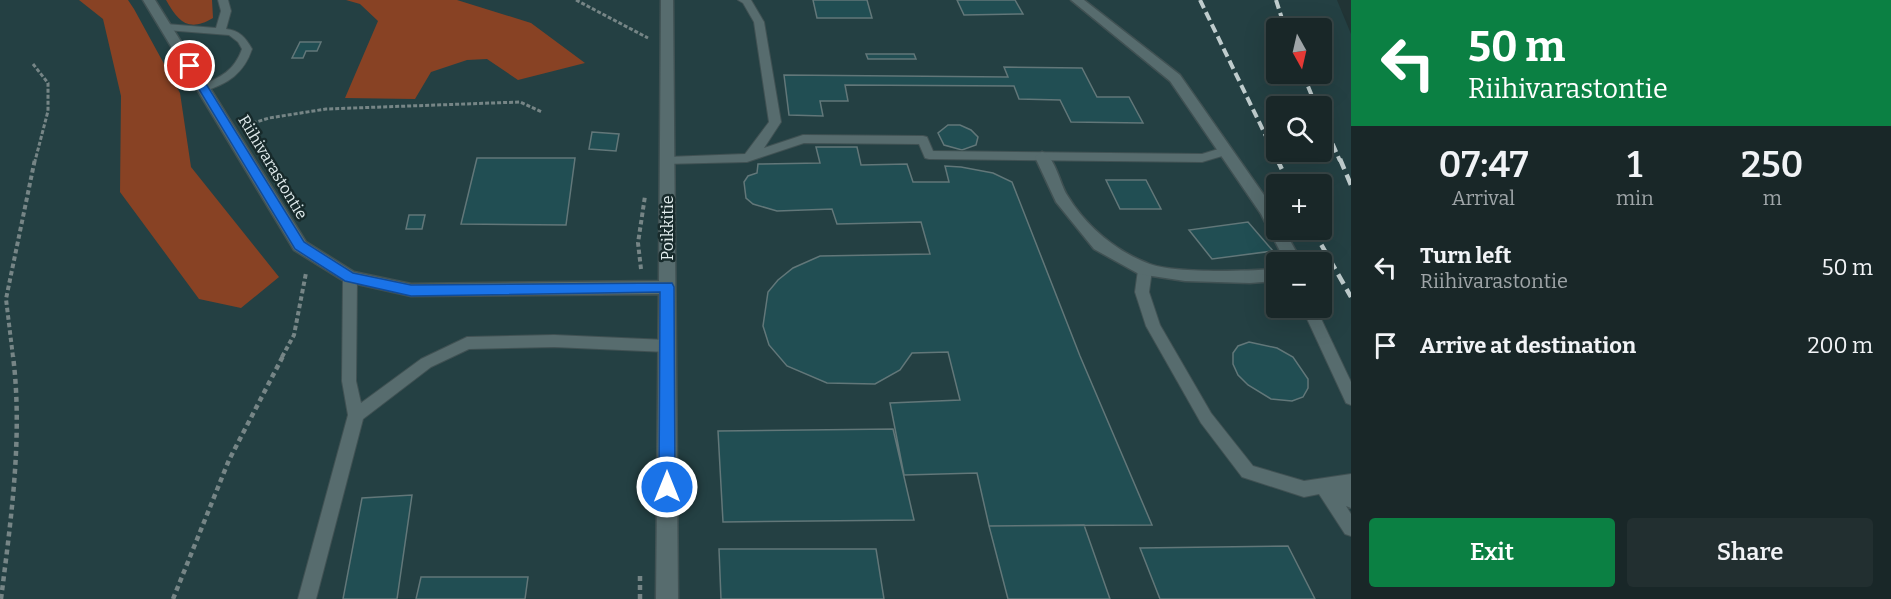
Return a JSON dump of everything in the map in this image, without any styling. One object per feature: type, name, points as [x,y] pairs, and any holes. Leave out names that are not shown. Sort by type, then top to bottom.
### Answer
[{"type":"street","name":"Riihivarastontie","points":[[149,0],[300,246],[350,278],[411,290],[667,287]]},
{"type":"street","name":"Poikkitie","points":[[667,0],[668,599]]},
{"type":"street","points":[[1077,0],[1175,78],[1266,209]]},
{"type":"street","points":[[1042,157],[1060,198],[1100,245],[1144,270],[1185,275],[1239,277],[1266,275]]},
{"type":"lane","points":[[220,31],[226,11],[223,0]]},
{"type":"lane","points":[[743,0],[747,1],[759,22],[775,122],[760,145],[747,158]]},
{"type":"lane","points":[[166,27],[232,32],[242,40],[247,49],[242,66],[227,79],[204,88]]},
{"type":"lane","points":[[667,161],[747,158],[803,139],[923,140],[929,155],[1202,158],[1225,151]]},
{"type":"lane","points":[[1144,270],[1142,292],[1153,326],[1206,418],[1248,472],[1304,489],[1337,484]]},
{"type":"lane","points":[[307,599],[356,415],[349,381],[350,278]]},
{"type":"lane","points":[[1314,318],[1351,398]]},
{"type":"lane","points":[[356,415],[426,363],[467,343],[554,341],[667,346]]},
{"type":"lane","points":[[1337,484],[1351,500]]},
{"type":"lane","points":[[1337,484],[1351,528]]},
{"type":"path","points":[[576,0],[667,49]]},
{"type":"path","points":[[1,599],[11,522],[18,398],[6,299],[28,186],[48,111],[48,83],[33,64]]},
{"type":"path","points":[[230,130],[269,118],[326,109],[520,102],[542,112]]},
{"type":"path","points":[[173,599],[229,460],[294,335],[307,277],[300,246]]},
{"type":"shaded area","points":[[0,0],[1337,0],[1351,34],[1351,599],[0,599]]},
{"type":"shaded area","points":[[79,0],[128,0],[180,93],[191,167],[279,277],[241,308],[199,299],[120,192],[121,96],[103,19]]},
{"type":"shaded area","points":[[166,0],[212,0],[213,18],[190,24],[175,14]]},
{"type":"shaded area","points":[[346,0],[457,0],[531,23],[585,63],[518,80],[487,59],[467,60],[431,72],[415,99],[345,98],[378,21],[360,4]]},
{"type":"building","points":[[813,0],[867,0],[872,18],[817,18]]},
{"type":"building","points":[[957,0],[1015,0],[1023,14],[964,15]]},
{"type":"building","points":[[300,42],[321,42],[317,51],[306,51],[303,58],[292,58]]},
{"type":"building","points":[[866,54],[914,54],[916,59],[868,59]]},
{"type":"building","points":[[1004,67],[1082,68],[1097,97],[1129,97],[1143,123],[1071,122],[1060,100],[1019,99],[1014,86],[845,85],[848,101],[820,101],[823,116],[789,115],[784,75],[1008,77]]},
{"type":"building","points":[[948,125],[960,125],[971,130],[978,137],[976,145],[962,150],[944,145],[938,133]]},
{"type":"building","points":[[592,132],[619,134],[616,151],[589,149]]},
{"type":"building","points":[[816,147],[857,147],[861,165],[907,164],[913,182],[949,182],[945,166],[993,173],[1012,182],[1080,356],[1152,525],[989,526],[977,473],[904,475],[890,403],[960,400],[948,352],[912,353],[900,370],[875,384],[827,383],[787,366],[769,345],[763,326],[768,292],[793,268],[820,256],[930,254],[921,222],[837,224],[832,209],[777,211],[753,204],[746,198],[744,182],[748,176],[757,173],[758,164],[820,163]]},
{"type":"building","points":[[477,158],[575,158],[566,225],[461,224]]},
{"type":"building","points":[[1106,180],[1146,180],[1161,209],[1120,209]]},
{"type":"building","points":[[409,215],[425,215],[422,229],[406,229]]},
{"type":"building","points":[[1248,222],[1273,251],[1212,259],[1189,230]]},
{"type":"building","points":[[1249,342],[1277,348],[1293,357],[1308,379],[1308,388],[1303,397],[1292,401],[1271,399],[1248,385],[1238,375],[1233,364],[1233,353],[1238,346]]},
{"type":"building","points":[[893,429],[914,520],[723,522],[718,431]]},
{"type":"building","points":[[412,495],[397,599],[343,599],[362,498]]},
{"type":"building","points":[[1084,525],[1110,599],[1008,599],[989,526]]},
{"type":"building","points":[[1288,546],[1315,599],[1160,599],[1140,548]]},
{"type":"building","points":[[719,549],[876,549],[884,599],[721,599]]},
{"type":"building","points":[[421,577],[528,577],[525,599],[416,599]]},
{"type":"railway","points":[[1200,0],[1266,136]]},
{"type":"railway","points":[[1276,0],[1282,18]]},
{"type":"railway","points":[[1307,84],[1312,96]]},
{"type":"railway","points":[[1332,142],[1340,161]]},
{"type":"railway","points":[[1340,159],[1351,185]]},
{"type":"railway","points":[[1278,162],[1284,174]]},
{"type":"railway","points":[[1319,240],[1351,297]]},
{"type":"route","points":[[190,66],[300,246],[350,278],[411,290],[667,287],[667,487]]}]
